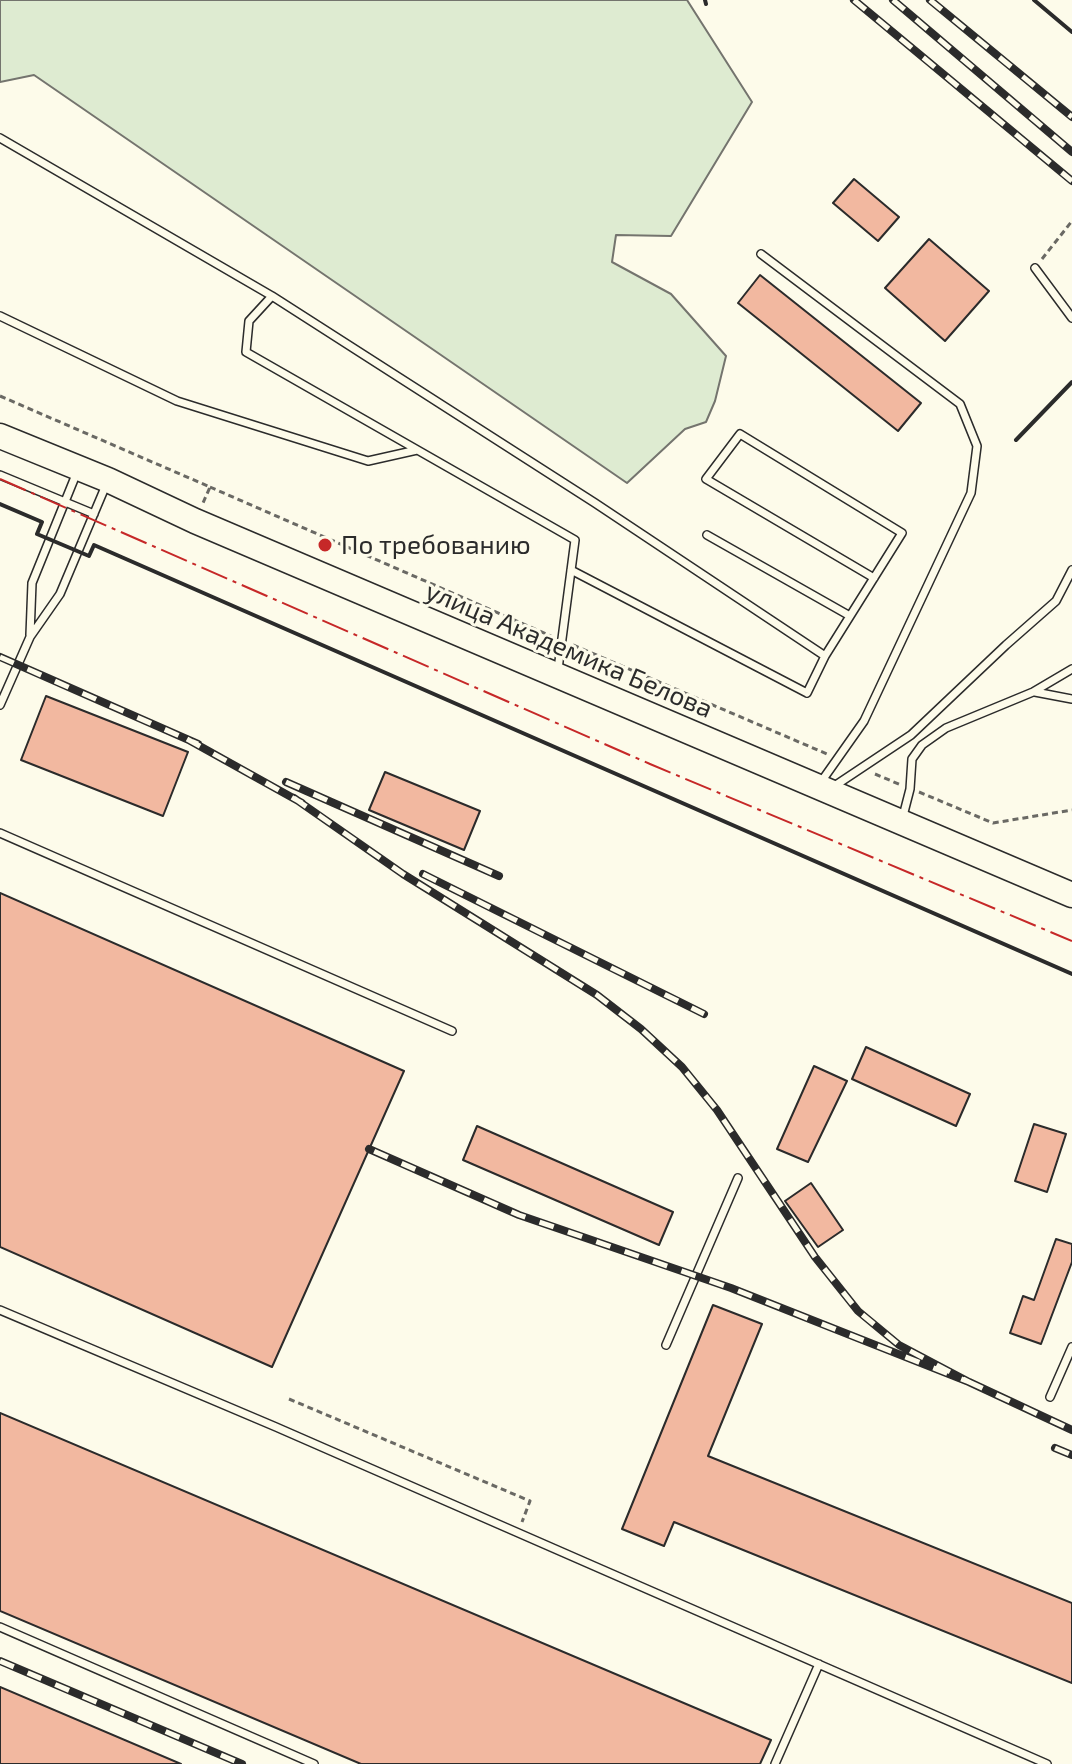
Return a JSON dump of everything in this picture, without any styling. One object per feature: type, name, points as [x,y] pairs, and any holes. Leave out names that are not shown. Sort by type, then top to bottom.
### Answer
[{"type":"main road","name":"улица Академика Белова","points":[[0,436],[1072,895]]},
{"type":"lane","points":[[0,138],[272,296],[582,494],[825,656]]},
{"type":"lane","points":[[761,254],[960,404],[977,446],[971,493],[864,721],[838,758],[823,789]]},
{"type":"lane","points":[[1035,268],[1072,318]]},
{"type":"lane","points":[[272,296],[249,321],[246,352],[575,540],[557,675]]},
{"type":"lane","points":[[0,316],[177,401],[368,461],[417,450]]},
{"type":"lane","points":[[571,570],[807,693],[825,656],[874,578],[902,533],[740,434],[706,479],[874,578]]},
{"type":"lane","points":[[30,637],[32,583],[78,467]]},
{"type":"lane","points":[[0,475],[94,514]]},
{"type":"lane","points":[[0,703],[30,637],[60,594],[108,480]]},
{"type":"lane","points":[[707,535],[850,616]]},
{"type":"lane","points":[[823,789],[862,768],[911,735],[1056,601],[1072,570]]},
{"type":"lane","points":[[901,822],[910,789],[912,759],[922,745],[946,728],[1033,692],[1072,669]]},
{"type":"lane","points":[[1033,692],[1072,699]]},
{"type":"lane","points":[[0,833],[452,1031]]},
{"type":"lane","points":[[666,1345],[738,1178]]},
{"type":"lane","points":[[0,1310],[1047,1764]]},
{"type":"lane","points":[[1050,1397],[1072,1347]]},
{"type":"lane","points":[[0,1627],[314,1764]]},
{"type":"lane","points":[[775,1764],[819,1664]]},
{"type":"path","points":[[1035,268],[1072,221]]},
{"type":"path","points":[[0,396],[838,758]]},
{"type":"path","points":[[195,521],[210,487]]},
{"type":"path","points":[[862,768],[993,823],[1072,810]]},
{"type":"path","points":[[289,1399],[530,1501],[517,1533]]},
{"type":"green space","points":[[0,0],[687,0],[752,102],[671,236],[616,235],[612,262],[671,294],[726,356],[715,401],[706,422],[685,429],[627,483],[34,75],[0,82]]},
{"type":"building","points":[[854,179],[899,217],[878,241],[833,203]]},
{"type":"building","points":[[929,239],[989,291],[945,341],[885,288]]},
{"type":"building","points":[[760,275],[921,403],[898,431],[738,303]]},
{"type":"building","points":[[46,696],[188,752],[163,816],[21,760]]},
{"type":"building","points":[[385,772],[480,811],[464,850],[369,810]]},
{"type":"building","points":[[0,893],[404,1071],[272,1367],[0,1247]]},
{"type":"building","points":[[866,1047],[970,1094],[956,1126],[852,1079]]},
{"type":"building","points":[[814,1066],[847,1081],[808,1162],[777,1149]]},
{"type":"building","points":[[1034,1124],[1066,1134],[1047,1192],[1015,1181]]},
{"type":"building","points":[[477,1126],[673,1212],[659,1245],[463,1160]]},
{"type":"building","points":[[811,1183],[843,1230],[818,1247],[785,1201]]},
{"type":"building","points":[[1056,1239],[1072,1244],[1072,1262],[1041,1344],[1010,1333],[1023,1296],[1034,1300]]},
{"type":"building","points":[[713,1305],[762,1324],[708,1456],[1072,1603],[1072,1683],[674,1522],[664,1546],[622,1529]]},
{"type":"building","points":[[0,1413],[771,1740],[760,1764],[361,1764],[0,1611]]},
{"type":"building","points":[[0,1687],[181,1764],[0,1764]]},
{"type":"railway","points":[[854,0],[1072,181]]},
{"type":"railway","points":[[893,0],[1072,152]]},
{"type":"railway","points":[[930,0],[1072,117]]},
{"type":"railway","points":[[0,657],[198,744]]},
{"type":"railway","points":[[187,739],[302,803]]},
{"type":"railway","points":[[286,782],[499,876]]},
{"type":"railway","points":[[294,798],[403,874],[597,995],[641,1029],[682,1067],[717,1110],[815,1257],[858,1311],[899,1345],[969,1382],[731,1288],[519,1215],[369,1149]]},
{"type":"railway","points":[[423,874],[704,1014]]},
{"type":"railway","points":[[969,1382],[1072,1430]]},
{"type":"railway","points":[[1055,1448],[1072,1455]]},
{"type":"railway","points":[[0,1661],[242,1764]]},
{"type":"wall","points":[[705,0],[706,4]]},
{"type":"wall","points":[[1034,0],[1072,32]]},
{"type":"wall","points":[[1016,440],[1072,382]]},
{"type":"wall","points":[[0,504],[42,522],[37,534],[89,556],[94,545],[1072,974]]},
{"type":"power","points":[[0,479],[650,764],[1072,941]]},
{"type":"place","name":"По требованию","points":[[325,545]]}]
